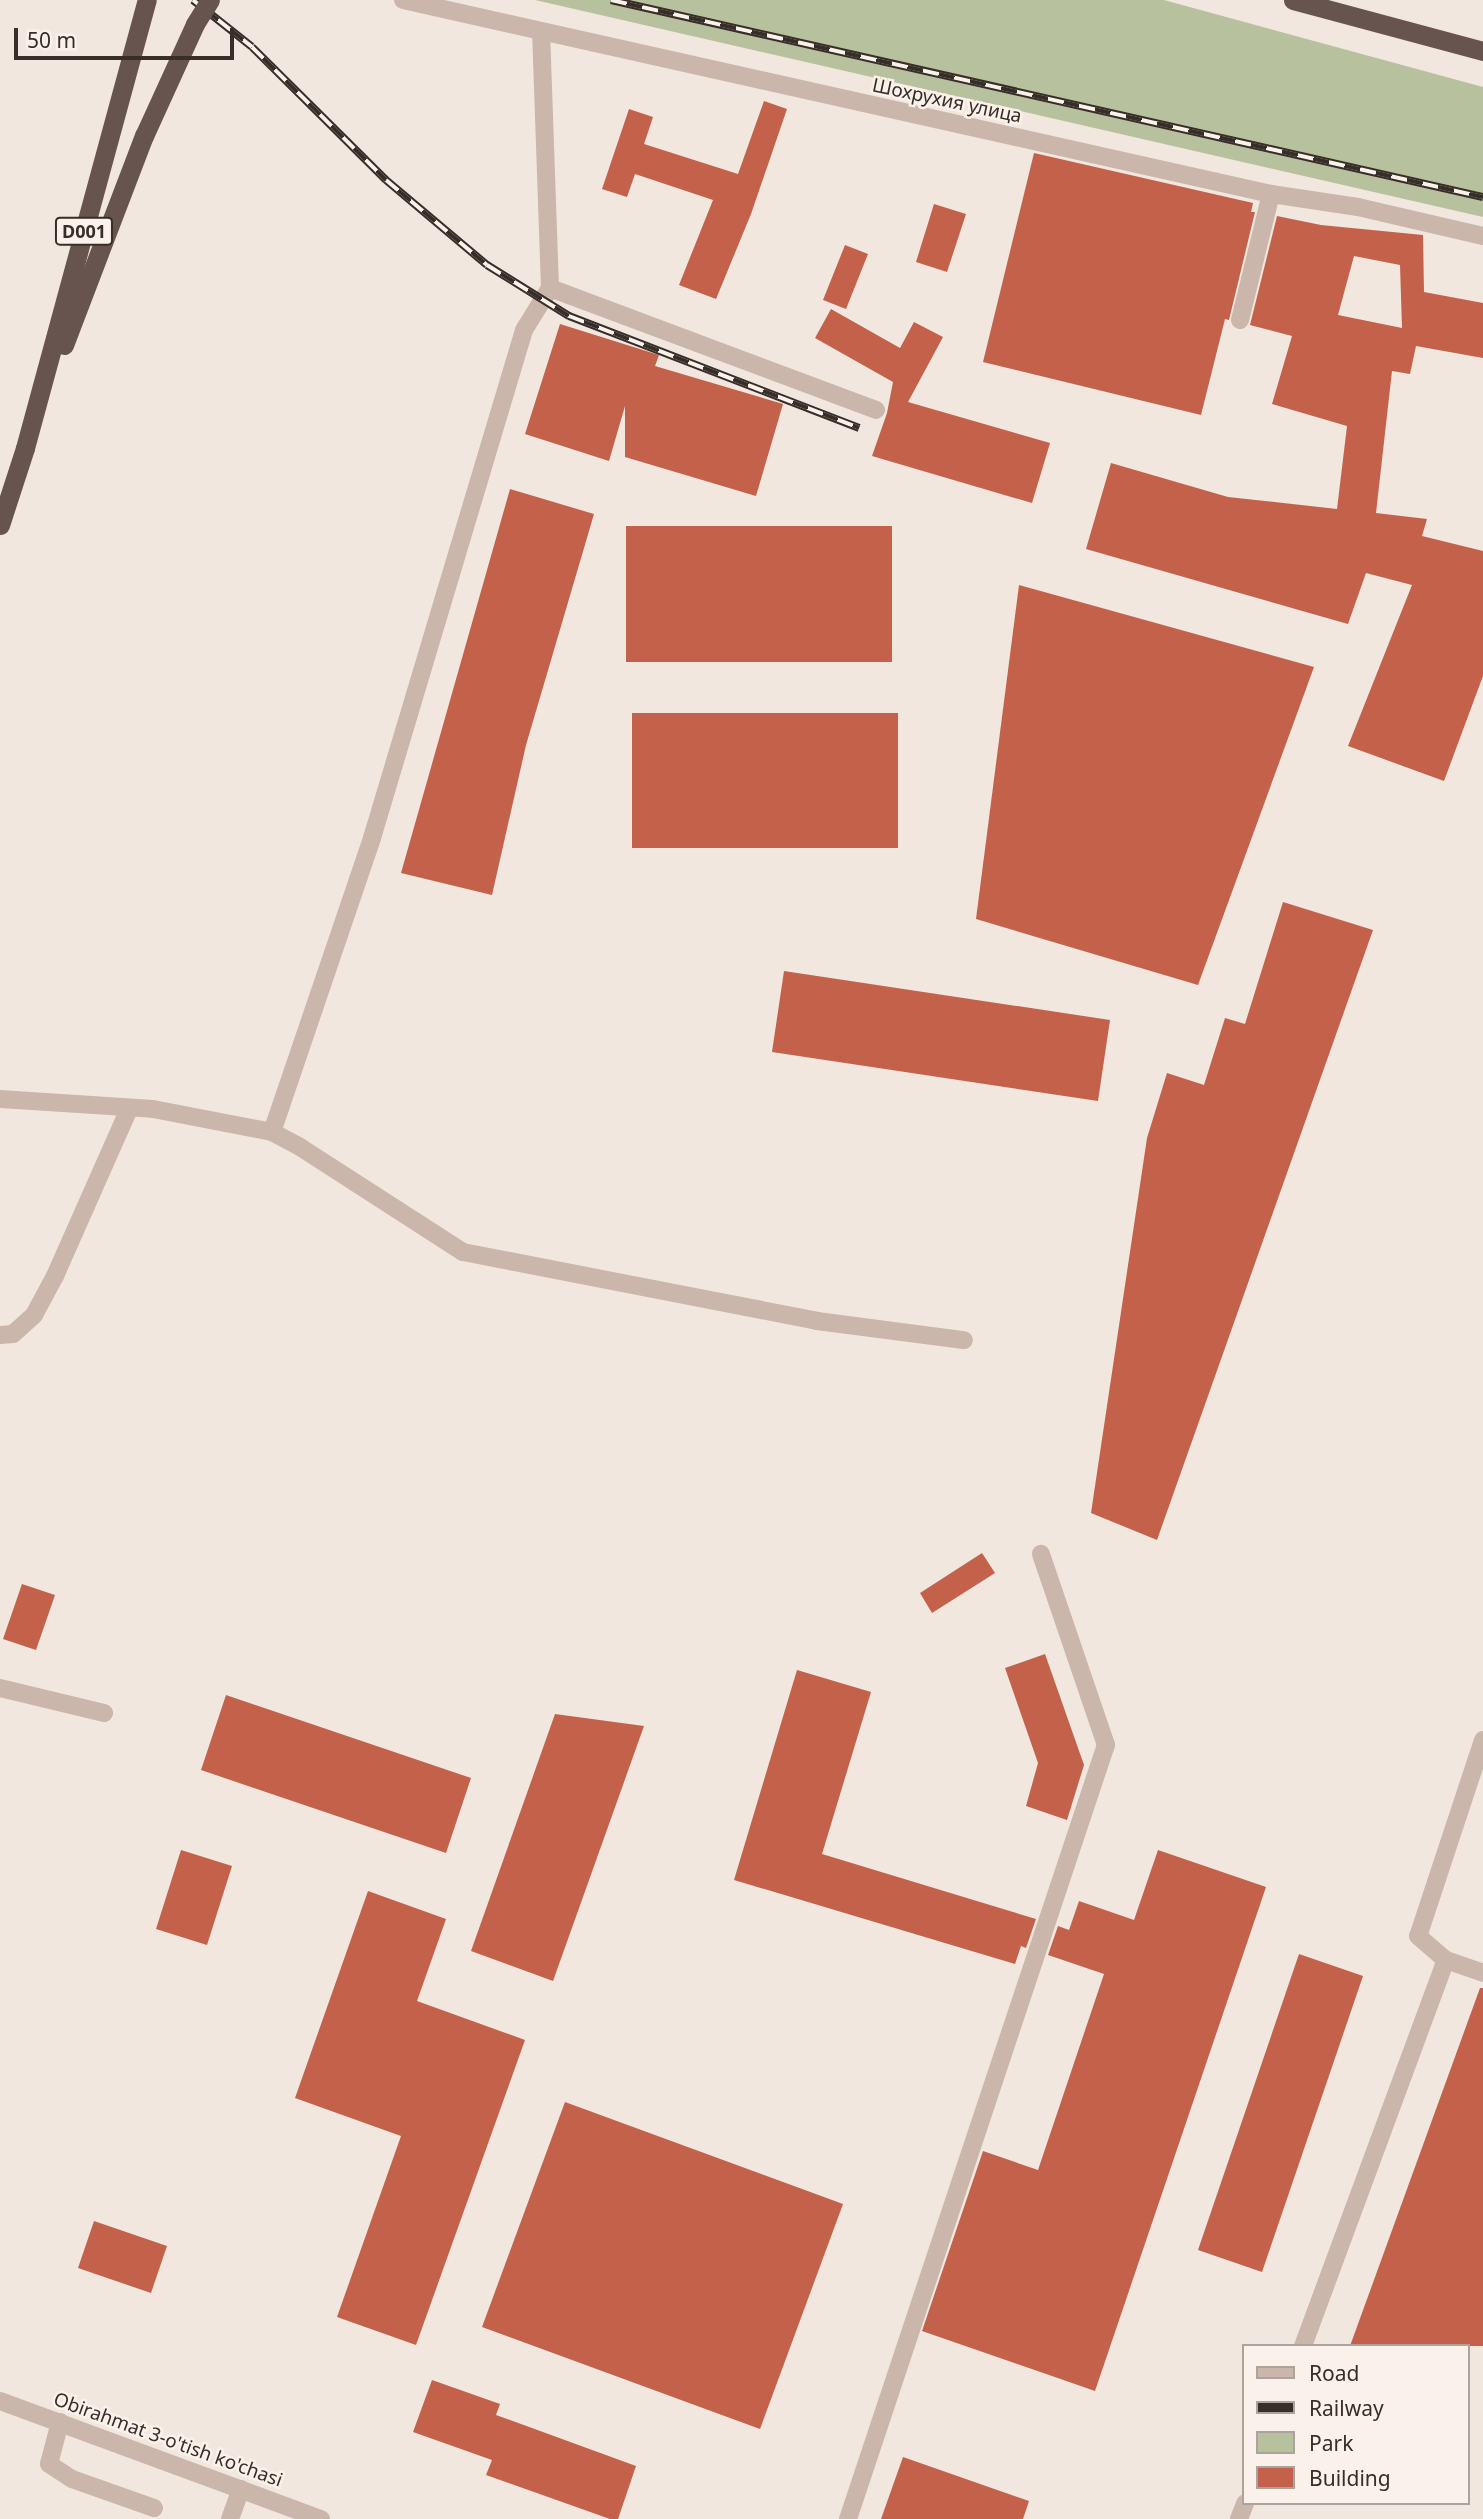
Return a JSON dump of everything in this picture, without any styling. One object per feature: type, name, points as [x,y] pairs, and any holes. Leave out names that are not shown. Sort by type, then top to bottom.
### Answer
[{"type":"highway","points":[[25,448],[144,136],[195,24],[210,0]]},
{"type":"highway","points":[[1293,0],[1483,51]]},
{"type":"highway","name":"D001","points":[[0,525],[25,448],[145,7]]},
{"type":"street","name":"Шохрухия улица","points":[[404,0],[1271,194],[1358,207],[1483,236]]},
{"type":"street","points":[[272,1132],[372,838],[523,330],[550,288],[541,32]]},
{"type":"street","points":[[1240,320],[1271,194]]},
{"type":"street","points":[[550,288],[876,411]]},
{"type":"street","points":[[0,1099],[153,1109],[272,1132],[300,1147],[463,1252],[817,1321],[964,1340]]},
{"type":"street","points":[[0,1335],[13,1334],[34,1315],[55,1276],[129,1109]]},
{"type":"street","points":[[848,2519],[1106,1745],[1041,1554]]},
{"type":"street","points":[[0,1688],[104,1713]]},
{"type":"street","points":[[1483,1740],[1418,1936],[1446,1960],[1483,1973]]},
{"type":"street","points":[[1304,2344],[1446,1960]]},
{"type":"street","name":"Obirahmat 3-o'tish ko'chasi","points":[[0,2401],[321,2519]]},
{"type":"street","points":[[60,2422],[49,2465],[72,2479],[153,2508]]},
{"type":"street","points":[[230,2519],[241,2489]]},
{"type":"green space","points":[[535,0],[1164,0],[1483,87],[1483,217]]},
{"type":"building","points":[[764,101],[787,109],[751,214],[716,299],[679,285],[713,200],[635,174],[627,197],[602,189],[629,109],[653,117],[644,144],[738,174]]},
{"type":"building","points":[[1034,153],[1253,203],[1251,212],[1255,212],[1229,320],[1225,319],[1201,415],[983,362]]},
{"type":"building","points":[[934,204],[966,214],[947,272],[916,262]]},
{"type":"building","points":[[1277,216],[1321,225],[1423,235],[1424,292],[1483,303],[1483,358],[1416,346],[1410,374],[1392,371],[1376,513],[1427,519],[1422,536],[1483,551],[1483,676],[1444,781],[1348,746],[1412,585],[1366,573],[1348,624],[1086,549],[1111,463],[1228,497],[1337,509],[1347,426],[1272,404],[1292,336],[1250,325]],"holes":[[[1354,256],[1400,265],[1402,328],[1338,315]]]},
{"type":"building","points":[[845,245],[868,254],[846,309],[823,300]]},
{"type":"building","points":[[831,309],[900,348],[914,322],[943,337],[908,402],[1050,443],[1032,503],[872,456],[887,413],[893,382],[815,338]]},
{"type":"building","points":[[560,324],[659,355],[655,366],[783,404],[756,496],[625,457],[625,406],[609,461],[525,434]]},
{"type":"building","points":[[510,489],[594,514],[526,745],[492,895],[401,873]]},
{"type":"building","points":[[626,526],[892,526],[892,662],[626,662]]},
{"type":"building","points":[[1019,585],[1314,667],[1198,985],[976,919]]},
{"type":"building","points":[[632,713],[898,713],[898,848],[632,848]]},
{"type":"building","points":[[1283,902],[1373,930],[1157,1540],[1091,1513],[1147,1138],[1167,1073],[1204,1085],[1225,1018],[1245,1024]]},
{"type":"building","points":[[784,971],[1110,1020],[1098,1101],[772,1052]]},
{"type":"building","points":[[982,1553],[995,1573],[932,1613],[920,1593]]},
{"type":"building","points":[[22,1584],[55,1595],[36,1650],[3,1639]]},
{"type":"building","points":[[1045,1654],[1084,1765],[1067,1820],[1026,1806],[1038,1763],[1005,1668]]},
{"type":"building","points":[[797,1670],[871,1692],[822,1854],[1036,1919],[1026,1948],[1021,1946],[1015,1964],[734,1880]]},
{"type":"building","points":[[226,1695],[471,1778],[446,1853],[201,1770]]},
{"type":"building","points":[[555,1714],[644,1726],[553,1981],[471,1951]]},
{"type":"building","points":[[181,1850],[232,1866],[207,1945],[156,1929]]},
{"type":"building","points":[[1158,1850],[1266,1887],[1095,2391],[922,2331],[983,2151],[1038,2170],[1104,1974],[1048,1955],[1058,1926],[1069,1930],[1079,1901],[1134,1920]]},
{"type":"building","points":[[368,1891],[446,1919],[417,2001],[525,2040],[416,2345],[337,2317],[401,2136],[295,2098]]},
{"type":"building","points":[[1299,1954],[1363,1976],[1262,2272],[1198,2250]]},
{"type":"building","points":[[1480,1988],[1483,1988],[1483,2346],[1351,2344]]},
{"type":"building","points":[[565,2102],[843,2204],[760,2429],[482,2327]]},
{"type":"building","points":[[94,2221],[167,2246],[151,2293],[78,2268]]},
{"type":"building","points":[[432,2380],[500,2404],[496,2415],[636,2466],[618,2519],[610,2519],[486,2475],[492,2460],[413,2432]]},
{"type":"building","points":[[903,2457],[1029,2501],[1023,2519],[881,2519]]},
{"type":"railway","points":[[193,0],[252,47],[386,180],[487,265],[569,316],[859,428]]},
{"type":"railway","points":[[611,0],[1483,197]]}]
